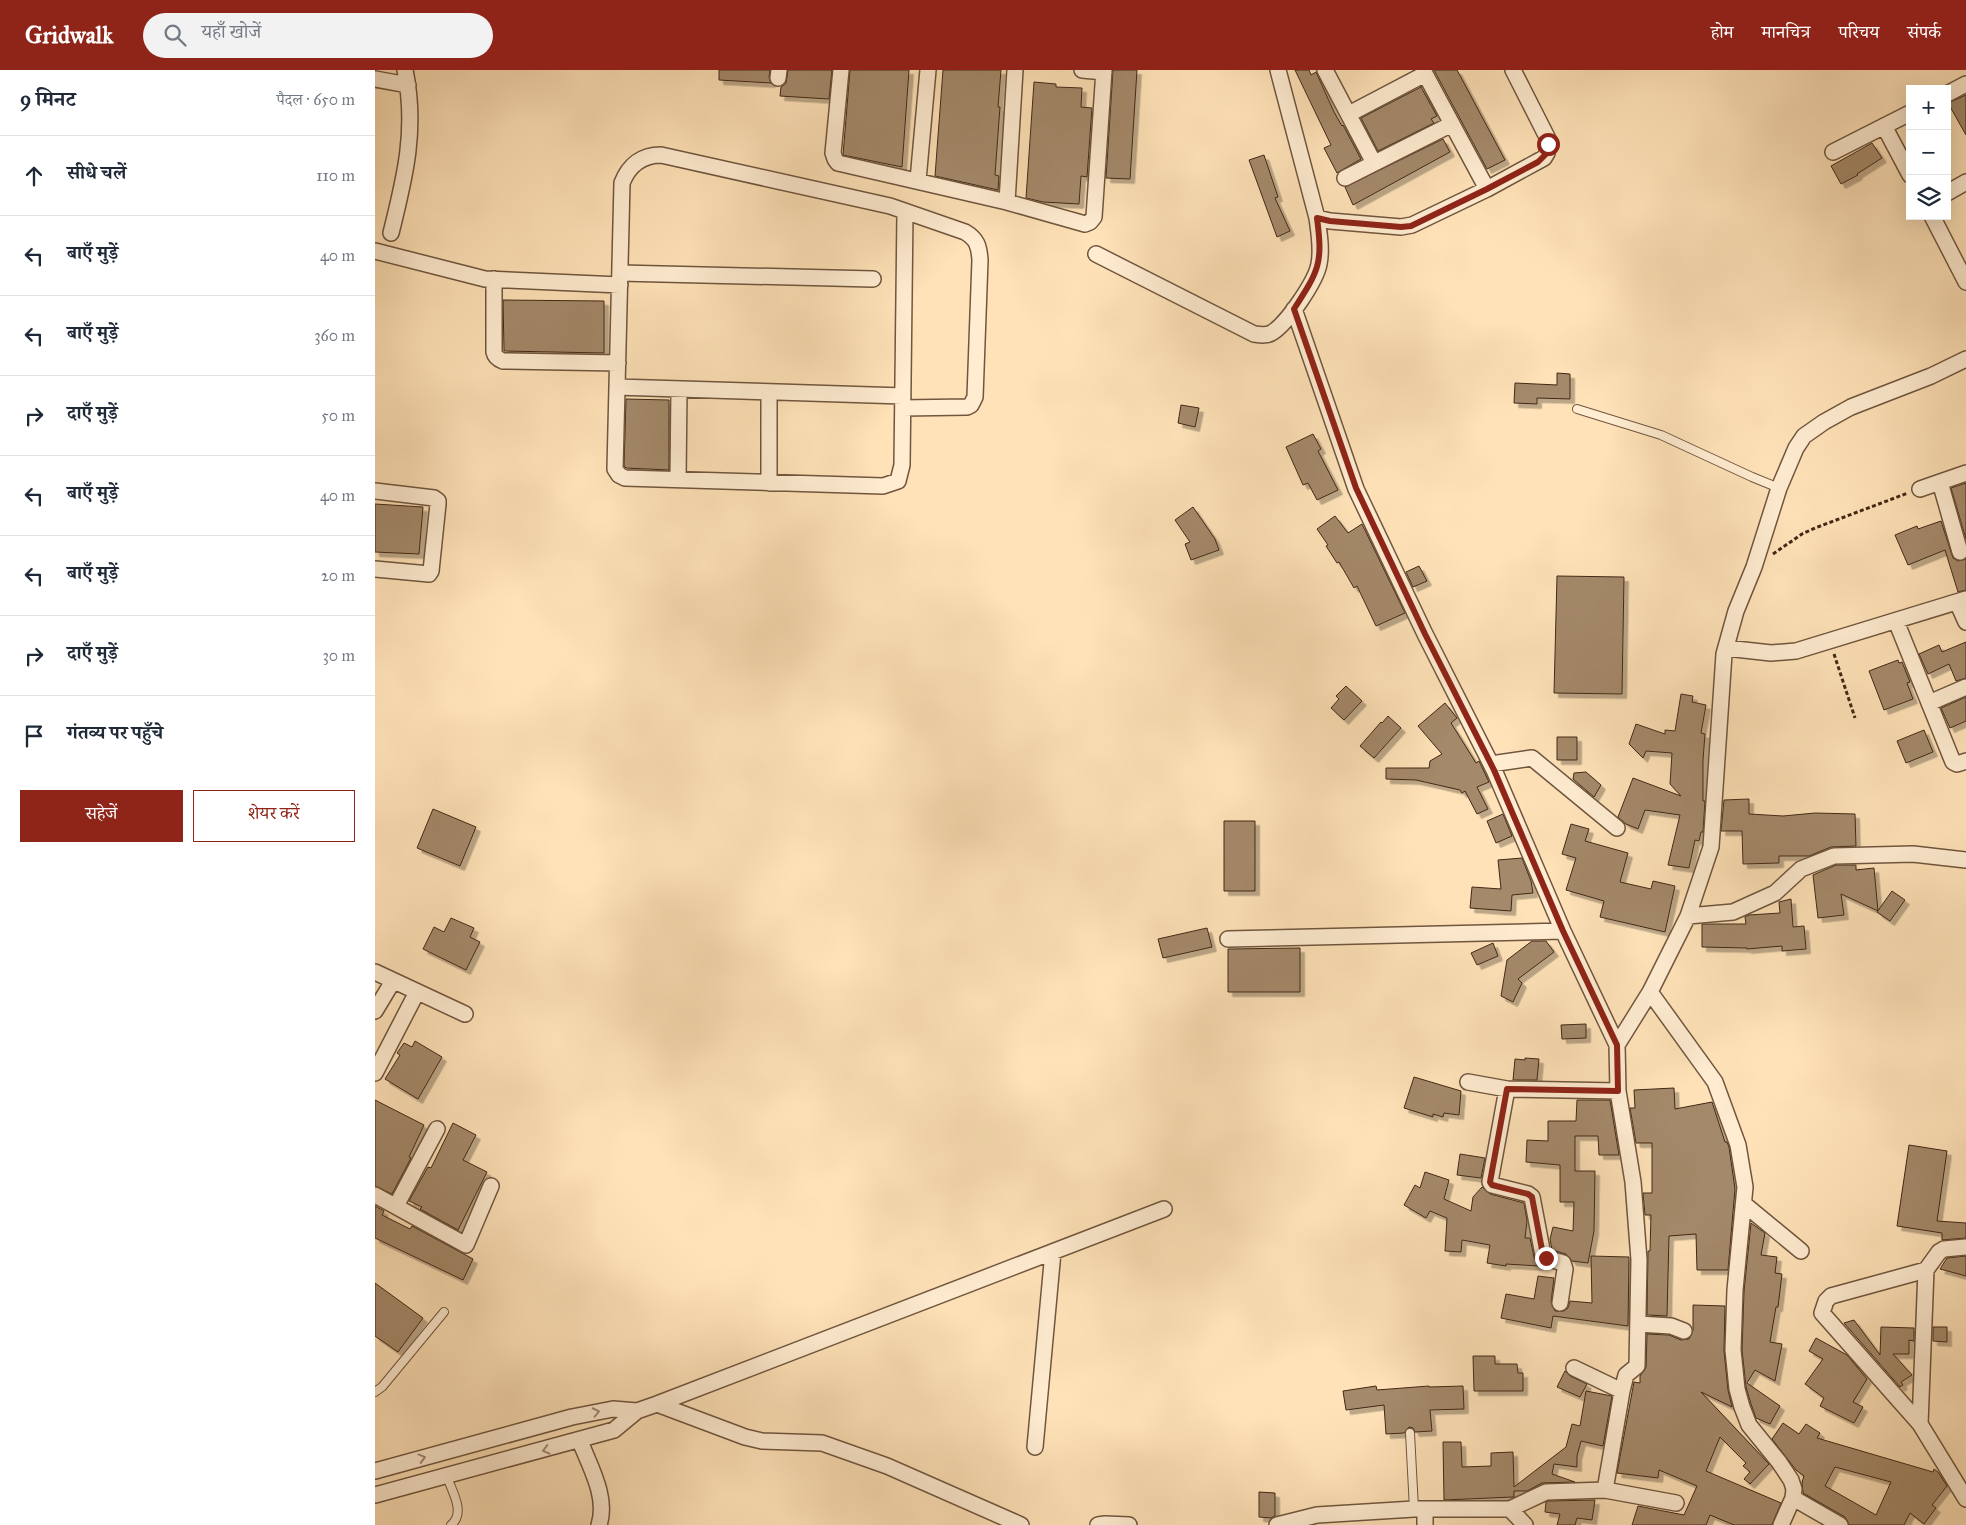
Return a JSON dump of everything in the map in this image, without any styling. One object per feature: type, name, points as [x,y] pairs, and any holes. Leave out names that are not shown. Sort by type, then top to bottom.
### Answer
[{"type":"street","points":[[391,233],[409,156],[408,85],[405,70]]},
{"type":"street","points":[[841,70],[833,153],[835,159],[841,164],[918,180],[1085,224],[1094,217],[1104,71],[1082,70]]},
{"type":"street","points":[[918,180],[928,70]]},
{"type":"street","points":[[1007,202],[1015,70]]},
{"type":"street","points":[[1096,254],[1255,334],[1263,335],[1274,331],[1297,304],[1313,280],[1320,257],[1317,218],[1278,70]]},
{"type":"street","points":[[1325,70],[1375,163]]},
{"type":"street","points":[[1317,218],[1330,221],[1401,227],[1411,226],[1538,162],[1547,153],[1548,139],[1513,70]]},
{"type":"street","points":[[1349,114],[1424,72],[1487,189]]},
{"type":"street","points":[[375,79],[408,85]]},
{"type":"street","points":[[1951,92],[1966,84]]},
{"type":"street","points":[[1833,152],[1906,115]]},
{"type":"street","points":[[1345,178],[1452,124]]},
{"type":"street","points":[[1884,126],[1906,167]]},
{"type":"street","points":[[617,387],[769,392],[903,402],[967,407],[973,402],[975,397],[980,260],[978,244],[973,237],[965,232],[890,206],[661,155],[649,155],[633,164],[626,173],[622,183],[618,363],[617,387],[615,469],[619,475],[625,478],[883,486],[898,481],[902,465],[903,402],[905,212]]},
{"type":"street","points":[[1951,191],[1966,182]]},
{"type":"street","points":[[1934,220],[1962,261],[1966,282]]},
{"type":"street","points":[[375,251],[485,279],[873,279]]},
{"type":"street","points":[[494,279],[494,352],[495,356],[499,359],[503,361],[618,363]]},
{"type":"street","points":[[1297,304],[1356,488],[1425,634],[1491,764],[1563,931],[1617,1045],[1618,1091],[1633,1182],[1639,1260],[1637,1366],[1626,1375],[1621,1391],[1605,1490]]},
{"type":"street","points":[[1617,1045],[1650,992],[1688,916],[1711,847],[1726,648],[1736,611],[1754,567],[1779,488],[1796,448],[1804,436],[1814,428],[1851,407],[1931,376],[1966,359]]},
{"type":"street","points":[[678,480],[679,389]]},
{"type":"street","points":[[769,392],[769,483]]},
{"type":"street","points":[[1920,489],[1966,473]]},
{"type":"street","points":[[1939,482],[1960,552]]},
{"type":"street","points":[[375,491],[434,498],[438,500],[439,504],[431,571],[429,574],[426,576],[375,569]]},
{"type":"street","points":[[1726,648],[1771,653],[1786,652],[1830,642],[1961,601],[1966,622]]},
{"type":"street","points":[[1895,621],[1953,762],[1957,764],[1966,761]]},
{"type":"street","points":[[1929,703],[1966,687]]},
{"type":"street","points":[[1491,764],[1532,758],[1617,828]]},
{"type":"street","points":[[1688,916],[1733,912],[1775,893],[1801,869],[1834,856],[1913,854],[1966,860]]},
{"type":"street","points":[[1227,939],[1563,931]]},
{"type":"street","points":[[375,972],[465,1014]]},
{"type":"street","points":[[375,1011],[393,981]]},
{"type":"street","points":[[375,1073],[417,992]]},
{"type":"street","points":[[1650,992],[1715,1082],[1739,1145],[1745,1187],[1745,1204],[1735,1290],[1733,1350],[1737,1389],[1749,1425],[1791,1480],[1793,1498],[1781,1525]]},
{"type":"street","points":[[1468,1082],[1507,1089],[1618,1091]]},
{"type":"street","points":[[1507,1089],[1490,1182],[1492,1185],[1528,1194],[1532,1197],[1543,1255],[1546,1258],[1563,1263],[1565,1269],[1560,1303]]},
{"type":"street","points":[[396,1206],[437,1129]]},
{"type":"street","points":[[375,1195],[466,1245],[491,1186]]},
{"type":"street","points":[[1745,1204],[1801,1251]]},
{"type":"street","points":[[375,1495],[580,1441],[614,1430],[637,1411],[1164,1209]]},
{"type":"street","points":[[1920,1424],[1926,1270],[1939,1252],[1944,1249],[1966,1247]]},
{"type":"street","points":[[1035,1447],[1053,1252]]},
{"type":"street","points":[[1926,1270],[1831,1296],[1826,1301],[1822,1313],[1920,1424],[1966,1499]]},
{"type":"street","points":[[1638,1324],[1671,1326],[1684,1331]]},
{"type":"street","points":[[1574,1368],[1621,1391]]},
{"type":"street","points":[[657,1404],[745,1437],[762,1441],[822,1443],[887,1466],[1021,1525]]},
{"type":"street","points":[[375,1471],[572,1417],[613,1409],[637,1411]]},
{"type":"street","points":[[580,1441],[602,1498],[602,1517],[599,1525]]},
{"type":"street","points":[[1277,1525],[1419,1509],[1510,1508],[1545,1492],[1605,1490],[1676,1503]]},
{"type":"street","points":[[1793,1498],[1840,1525]]},
{"type":"street","points":[[1510,1508],[1525,1525]]},
{"type":"street","points":[[1419,1509],[1425,1525]]},
{"type":"street","points":[[1098,1525],[1129,1525]]},
{"type":"lane","points":[[1577,409],[1661,435],[1779,488]]},
{"type":"lane","points":[[375,1392],[379,1385],[444,1312]]},
{"type":"lane","points":[[1410,1432],[1419,1509]]},
{"type":"lane","points":[[447,1476],[459,1510],[454,1523],[451,1525]]},
{"type":"path","points":[[1754,567],[1802,534],[1920,489]]},
{"type":"path","points":[[1830,642],[1855,718]]},
{"type":"building","points":[[719,70],[770,70],[769,77],[771,83],[719,80]]},
{"type":"building","points":[[788,70],[832,70],[829,99],[780,96],[781,87],[786,83]]},
{"type":"building","points":[[850,70],[909,70],[902,167],[843,155]]},
{"type":"building","points":[[943,70],[1001,70],[995,175],[999,176],[998,190],[935,176]]},
{"type":"building","points":[[1113,70],[1137,70],[1130,179],[1106,178]]},
{"type":"building","points":[[1295,70],[1309,70],[1311,75],[1316,72],[1334,112],[1361,159],[1337,173],[1324,148],[1331,145]]},
{"type":"building","points":[[1434,70],[1457,70],[1505,160],[1487,169]]},
{"type":"building","points":[[1034,82],[1056,84],[1056,87],[1082,88],[1081,107],[1092,108],[1087,177],[1081,176],[1079,204],[1043,202],[1026,198]]},
{"type":"building","points":[[1421,87],[1437,116],[1431,119],[1434,123],[1378,151],[1361,118]]},
{"type":"building","points":[[1966,95],[1966,135],[1951,108],[1951,102]]},
{"type":"building","points":[[1443,139],[1450,152],[1353,205],[1345,187]]},
{"type":"building","points":[[1872,143],[1882,158],[1858,175],[1841,184],[1831,166]]},
{"type":"building","points":[[1264,155],[1278,197],[1275,198],[1290,231],[1277,237],[1249,160]]},
{"type":"building","points":[[503,300],[604,301],[604,353],[504,351]]},
{"type":"building","points":[[1557,373],[1570,374],[1570,399],[1537,398],[1537,404],[1514,403],[1515,383],[1557,385]]},
{"type":"building","points":[[626,399],[669,400],[669,470],[626,468],[624,466]]},
{"type":"building","points":[[1181,405],[1199,408],[1195,427],[1178,423]]},
{"type":"building","points":[[1313,434],[1321,449],[1318,451],[1338,490],[1317,500],[1308,483],[1303,485],[1286,447]]},
{"type":"building","points":[[1966,483],[1966,539],[1951,488]]},
{"type":"building","points":[[375,504],[423,507],[419,554],[375,552]]},
{"type":"building","points":[[1193,507],[1215,539],[1219,550],[1191,560],[1185,544],[1190,542],[1175,520]]},
{"type":"building","points":[[1335,516],[1348,533],[1362,524],[1405,613],[1376,626],[1357,586],[1354,588],[1317,529]]},
{"type":"building","points":[[1941,521],[1953,558],[1958,561],[1966,559],[1966,590],[1958,592],[1945,550],[1908,565],[1895,535],[1917,526],[1918,529]]},
{"type":"building","points":[[1419,566],[1427,581],[1413,587],[1406,572]]},
{"type":"building","points":[[1557,576],[1624,577],[1622,694],[1554,693]]},
{"type":"building","points":[[1966,642],[1966,678],[1956,681],[1949,664],[1928,674],[1919,654],[1939,645],[1942,652]]},
{"type":"building","points":[[1898,660],[1899,663],[1902,662],[1910,682],[1907,683],[1913,699],[1884,710],[1869,671]]},
{"type":"building","points":[[1346,686],[1362,701],[1344,720],[1331,708],[1339,699],[1336,696]]},
{"type":"building","points":[[1681,694],[1693,696],[1692,702],[1706,705],[1701,733],[1705,734],[1703,832],[1701,832],[1699,841],[1695,840],[1689,868],[1668,865],[1680,815],[1645,810],[1638,829],[1626,824],[1618,817],[1633,778],[1681,796],[1670,784],[1672,753],[1646,751],[1643,758],[1629,744],[1636,724],[1665,734],[1665,730],[1675,731]]},
{"type":"building","points":[[1966,697],[1966,721],[1950,728],[1941,708]]},
{"type":"building","points":[[1445,703],[1457,718],[1451,723],[1476,763],[1479,761],[1489,782],[1477,787],[1488,809],[1477,814],[1465,791],[1462,793],[1460,790],[1416,780],[1386,779],[1386,768],[1429,768],[1430,761],[1442,754],[1418,726]]},
{"type":"building","points":[[1388,716],[1401,728],[1374,758],[1360,746]]},
{"type":"building","points":[[1924,730],[1933,752],[1906,763],[1897,741]]},
{"type":"building","points":[[1557,737],[1577,737],[1577,760],[1557,760]]},
{"type":"building","points":[[1586,772],[1601,785],[1594,797],[1573,779],[1574,773]]},
{"type":"building","points":[[1749,799],[1749,814],[1783,816],[1815,813],[1855,814],[1856,846],[1831,847],[1809,856],[1779,856],[1779,863],[1743,864],[1742,831],[1721,831],[1724,800]]},
{"type":"building","points":[[433,809],[476,827],[460,866],[417,848]]},
{"type":"building","points":[[1503,814],[1512,836],[1496,843],[1487,821]]},
{"type":"building","points":[[1224,821],[1255,821],[1255,891],[1224,891]]},
{"type":"building","points":[[1571,824],[1589,829],[1585,841],[1628,853],[1620,882],[1651,889],[1653,881],[1675,886],[1665,932],[1600,917],[1604,901],[1566,890],[1576,858],[1562,854]]},
{"type":"building","points":[[1522,858],[1531,881],[1533,893],[1512,895],[1511,911],[1470,908],[1472,887],[1501,889],[1498,860]]},
{"type":"building","points":[[1836,865],[1856,865],[1856,870],[1874,868],[1878,911],[1841,894],[1844,915],[1818,918],[1813,875]]},
{"type":"building","points":[[1892,891],[1905,900],[1890,921],[1877,912]]},
{"type":"building","points":[[1791,899],[1793,927],[1804,926],[1806,949],[1782,951],[1782,946],[1747,949],[1702,947],[1702,924],[1746,924],[1745,917],[1749,915],[1780,913],[1779,902]]},
{"type":"building","points":[[451,918],[474,928],[470,937],[480,942],[466,970],[423,949],[434,927],[444,932]]},
{"type":"building","points":[[1207,928],[1212,947],[1163,958],[1158,939]]},
{"type":"building","points":[[1532,941],[1546,941],[1554,952],[1518,979],[1522,983],[1513,1002],[1501,996],[1507,960]]},
{"type":"building","points":[[1493,943],[1498,956],[1477,965],[1471,953]]},
{"type":"building","points":[[1300,948],[1300,992],[1228,992],[1228,949]]},
{"type":"building","points":[[1586,1024],[1586,1038],[1562,1039],[1561,1025]]},
{"type":"building","points":[[415,1041],[442,1057],[418,1099],[385,1079],[400,1055],[397,1053],[404,1043],[412,1047]]},
{"type":"building","points":[[1525,1058],[1539,1059],[1537,1080],[1513,1080],[1515,1059],[1525,1060]]},
{"type":"building","points":[[1414,1077],[1461,1091],[1459,1115],[1444,1113],[1443,1117],[1433,1114],[1433,1117],[1404,1108]]},
{"type":"building","points":[[1674,1088],[1675,1109],[1712,1102],[1725,1142],[1727,1142],[1729,1147],[1735,1189],[1728,1270],[1697,1270],[1696,1234],[1669,1236],[1667,1316],[1647,1315],[1648,1251],[1650,1251],[1651,1215],[1645,1215],[1643,1193],[1652,1193],[1652,1143],[1636,1143],[1630,1108],[1635,1108],[1634,1090]]},
{"type":"building","points":[[375,1100],[424,1125],[409,1157],[411,1158],[392,1194],[375,1186]]},
{"type":"building","points":[[1577,1100],[1610,1100],[1619,1155],[1599,1155],[1598,1136],[1575,1136],[1575,1171],[1595,1171],[1594,1231],[1588,1263],[1572,1261],[1566,1254],[1552,1250],[1550,1239],[1553,1227],[1573,1231],[1574,1202],[1560,1202],[1560,1165],[1526,1162],[1527,1140],[1548,1141],[1548,1121],[1576,1121]]},
{"type":"building","points":[[453,1123],[476,1135],[463,1160],[487,1172],[458,1230],[409,1201],[428,1167],[431,1168]]},
{"type":"building","points":[[1909,1145],[1947,1151],[1937,1221],[1966,1223],[1966,1238],[1942,1240],[1942,1233],[1897,1226]]},
{"type":"building","points":[[1460,1154],[1485,1158],[1481,1178],[1457,1175]]},
{"type":"building","points":[[1425,1172],[1449,1180],[1444,1199],[1471,1211],[1473,1197],[1482,1187],[1490,1194],[1524,1203],[1527,1221],[1525,1238],[1530,1238],[1534,1257],[1539,1266],[1506,1264],[1506,1266],[1487,1263],[1490,1245],[1462,1240],[1461,1252],[1445,1251],[1447,1218],[1430,1211],[1426,1218],[1404,1205],[1415,1185],[1420,1188]]},
{"type":"building","points":[[375,1206],[384,1211],[382,1215],[410,1229],[412,1226],[473,1259],[463,1280],[375,1238]]},
{"type":"building","points":[[1751,1223],[1765,1233],[1761,1255],[1777,1257],[1775,1273],[1782,1274],[1778,1307],[1776,1307],[1770,1342],[1782,1344],[1775,1381],[1755,1370],[1747,1383],[1780,1406],[1770,1424],[1756,1418],[1746,1387],[1742,1350],[1744,1291]]},
{"type":"building","points":[[1591,1256],[1629,1257],[1628,1326],[1553,1316],[1551,1328],[1501,1318],[1506,1294],[1534,1299],[1538,1276],[1554,1278],[1551,1302],[1555,1311],[1564,1311],[1568,1308],[1570,1301],[1592,1303]]},
{"type":"building","points":[[1966,1256],[1966,1276],[1940,1269],[1947,1258]]},
{"type":"building","points":[[375,1283],[423,1318],[398,1352],[375,1336]]},
{"type":"building","points":[[1693,1305],[1725,1306],[1724,1351],[1728,1390],[1732,1407],[1701,1392],[1769,1464],[1750,1484],[1744,1479],[1750,1472],[1743,1466],[1746,1463],[1720,1437],[1706,1471],[1781,1503],[1772,1525],[1734,1525],[1710,1515],[1706,1525],[1632,1525],[1638,1506],[1684,1515],[1697,1486],[1659,1470],[1658,1478],[1617,1473],[1634,1382],[1640,1383],[1640,1376],[1646,1367],[1647,1334],[1669,1335],[1681,1340],[1689,1339],[1693,1330]]},
{"type":"building","points":[[1854,1320],[1880,1355],[1881,1327],[1914,1328],[1914,1341],[1909,1340],[1909,1354],[1893,1354],[1912,1375],[1901,1382],[1903,1385],[1900,1387],[1844,1323]]},
{"type":"building","points":[[1933,1327],[1947,1327],[1947,1342],[1933,1341]]},
{"type":"building","points":[[1816,1338],[1847,1355],[1867,1379],[1853,1402],[1863,1407],[1854,1423],[1820,1406],[1824,1398],[1805,1384],[1823,1359],[1809,1351]]},
{"type":"building","points":[[1473,1356],[1495,1356],[1495,1364],[1517,1364],[1518,1373],[1523,1373],[1523,1391],[1474,1391]]},
{"type":"building","points":[[1565,1371],[1570,1376],[1587,1384],[1580,1397],[1557,1387]]},
{"type":"building","points":[[1376,1386],[1377,1390],[1429,1386],[1463,1386],[1464,1409],[1430,1410],[1432,1431],[1415,1432],[1413,1428],[1409,1427],[1404,1433],[1386,1434],[1384,1405],[1346,1410],[1343,1391]]},
{"type":"building","points":[[1586,1391],[1612,1396],[1603,1446],[1581,1441],[1577,1456],[1577,1467],[1554,1464],[1552,1474],[1575,1482],[1542,1483],[1527,1491],[1514,1491],[1514,1497],[1444,1500],[1443,1442],[1461,1442],[1462,1467],[1491,1466],[1491,1453],[1513,1452],[1514,1487],[1566,1447],[1572,1424],[1580,1426]]},
{"type":"building","points":[[1783,1423],[1799,1434],[1806,1424],[1820,1433],[1817,1438],[1933,1472],[1934,1469],[1947,1486],[1932,1505],[1936,1508],[1924,1524],[1910,1513],[1904,1525],[1849,1525],[1845,1517],[1803,1493],[1802,1482],[1804,1476],[1796,1470],[1772,1439]],"holes":[[[1835,1467],[1891,1482],[1876,1515],[1825,1486]]]},
{"type":"building","points":[[1259,1492],[1275,1493],[1275,1516],[1271,1518],[1259,1517]]},
{"type":"building","points":[[1595,1500],[1592,1520],[1577,1518],[1575,1525],[1557,1525],[1560,1514],[1545,1512],[1546,1502],[1548,1501]]},
{"type":"route","points":[[1546,1258],[1543,1255],[1532,1197],[1528,1194],[1492,1185],[1490,1182],[1507,1089],[1618,1091],[1617,1045],[1563,931],[1494,770],[1425,634],[1356,488],[1294,309],[1317,272],[1320,241],[1317,218],[1330,221],[1401,227],[1411,226],[1538,162],[1547,153],[1548,144]]}]
